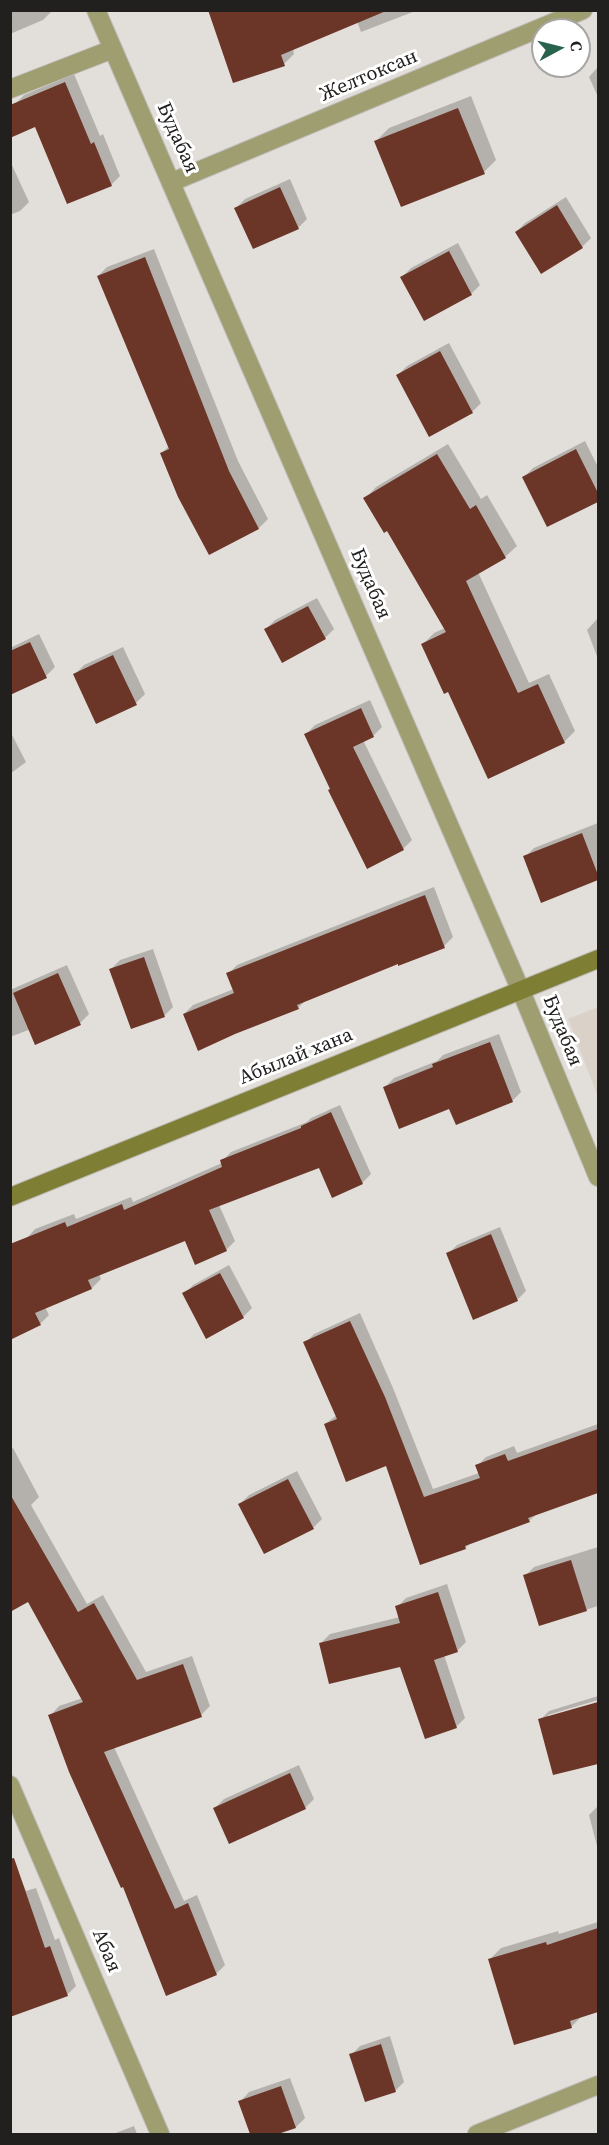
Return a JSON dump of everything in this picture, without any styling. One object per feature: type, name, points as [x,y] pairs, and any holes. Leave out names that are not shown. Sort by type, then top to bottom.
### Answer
[{"type":"main road","name":"Абылай хана","points":[[10,1197],[598,959]]},
{"type":"street","name":"Будабая","points":[[96,10],[521,991],[598,1178]]},
{"type":"street","name":"Желтоксан","points":[[172,182],[583,10]]},
{"type":"street","points":[[10,89],[113,49]]},
{"type":"street","name":"Абая","points":[[10,1785],[160,2134]]},
{"type":"street","points":[[477,2134],[598,2085]]},
{"type":"shaded area","points":[[598,1007],[598,1097],[568,1019]]},
{"type":"building","points":[[208,10],[386,11],[281,55],[285,66],[233,83]]},
{"type":"building","points":[[65,82],[91,144],[94,142],[112,186],[67,204],[35,127],[10,138],[10,105]]},
{"type":"building","points":[[458,108],[485,174],[401,207],[374,141]]},
{"type":"building","points":[[280,187],[299,229],[253,249],[234,208]]},
{"type":"building","points":[[557,205],[583,248],[541,274],[515,232]]},
{"type":"building","points":[[449,251],[472,295],[424,321],[400,277]]},
{"type":"building","points":[[145,257],[229,471],[259,529],[209,555],[178,497],[160,453],[169,449],[97,276]]},
{"type":"building","points":[[440,351],[473,413],[429,437],[396,375]]},
{"type":"building","points":[[576,449],[598,493],[598,502],[547,527],[522,477]]},
{"type":"building","points":[[437,454],[470,509],[476,505],[506,558],[466,581],[518,693],[538,684],[565,743],[488,779],[448,692],[444,694],[421,644],[446,632],[387,531],[384,533],[363,498]]},
{"type":"building","points":[[308,606],[326,639],[282,663],[264,629]]},
{"type":"building","points":[[30,642],[47,678],[10,695],[10,651]]},
{"type":"building","points":[[113,655],[137,705],[96,724],[73,674]]},
{"type":"building","points":[[361,708],[374,737],[353,747],[404,850],[367,869],[328,790],[330,789],[304,734]]},
{"type":"building","points":[[582,833],[598,880],[541,903],[523,856]]},
{"type":"building","points":[[425,895],[445,948],[398,966],[398,964],[297,1005],[299,1009],[198,1051],[183,1014],[234,993],[226,973]]},
{"type":"building","points":[[144,957],[165,1017],[131,1029],[109,969]]},
{"type":"building","points":[[58,973],[81,1025],[35,1045],[13,993]]},
{"type":"building","points":[[490,1042],[513,1102],[456,1125],[449,1109],[399,1129],[383,1087],[433,1067],[432,1064]]},
{"type":"building","points":[[331,1112],[363,1184],[332,1198],[319,1168],[209,1210],[227,1251],[195,1265],[185,1241],[88,1280],[92,1289],[35,1313],[41,1325],[10,1340],[10,1244],[65,1222],[67,1227],[122,1204],[124,1210],[222,1167],[220,1160],[301,1128]]},
{"type":"building","points":[[491,1234],[518,1301],[473,1320],[446,1253]]},
{"type":"building","points":[[220,1273],[244,1318],[206,1339],[182,1293]]},
{"type":"building","points":[[350,1321],[385,1397],[424,1497],[480,1478],[475,1465],[505,1454],[508,1461],[598,1429],[598,1493],[528,1518],[530,1522],[465,1546],[466,1549],[420,1565],[386,1466],[346,1482],[324,1424],[337,1419],[303,1342]]},
{"type":"building","points":[[288,1479],[314,1529],[264,1554],[238,1504]]},
{"type":"building","points":[[10,1494],[78,1612],[94,1603],[137,1680],[183,1664],[202,1717],[104,1752],[175,1909],[188,1903],[217,1975],[166,1996],[123,1887],[121,1888],[69,1772],[48,1715],[83,1702],[28,1602],[10,1612]]},
{"type":"building","points":[[571,1560],[587,1611],[539,1626],[523,1575]]},
{"type":"building","points":[[438,1592],[458,1652],[434,1660],[457,1728],[425,1739],[400,1667],[329,1684],[319,1643],[400,1623],[395,1606]]},
{"type":"building","points":[[598,1702],[598,1764],[553,1775],[538,1719]]},
{"type":"building","points":[[290,1773],[306,1809],[229,1844],[213,1808]]},
{"type":"building","points":[[14,1858],[45,1948],[50,1946],[68,1996],[10,2017],[10,1859]]},
{"type":"building","points":[[598,1928],[598,2012],[570,2021],[572,2028],[514,2045],[488,1959],[546,1942],[547,1945]]},
{"type":"building","points":[[381,2044],[396,2092],[365,2102],[349,2054]]},
{"type":"building","points":[[281,2086],[296,2128],[278,2134],[250,2134],[238,2101]]}]
